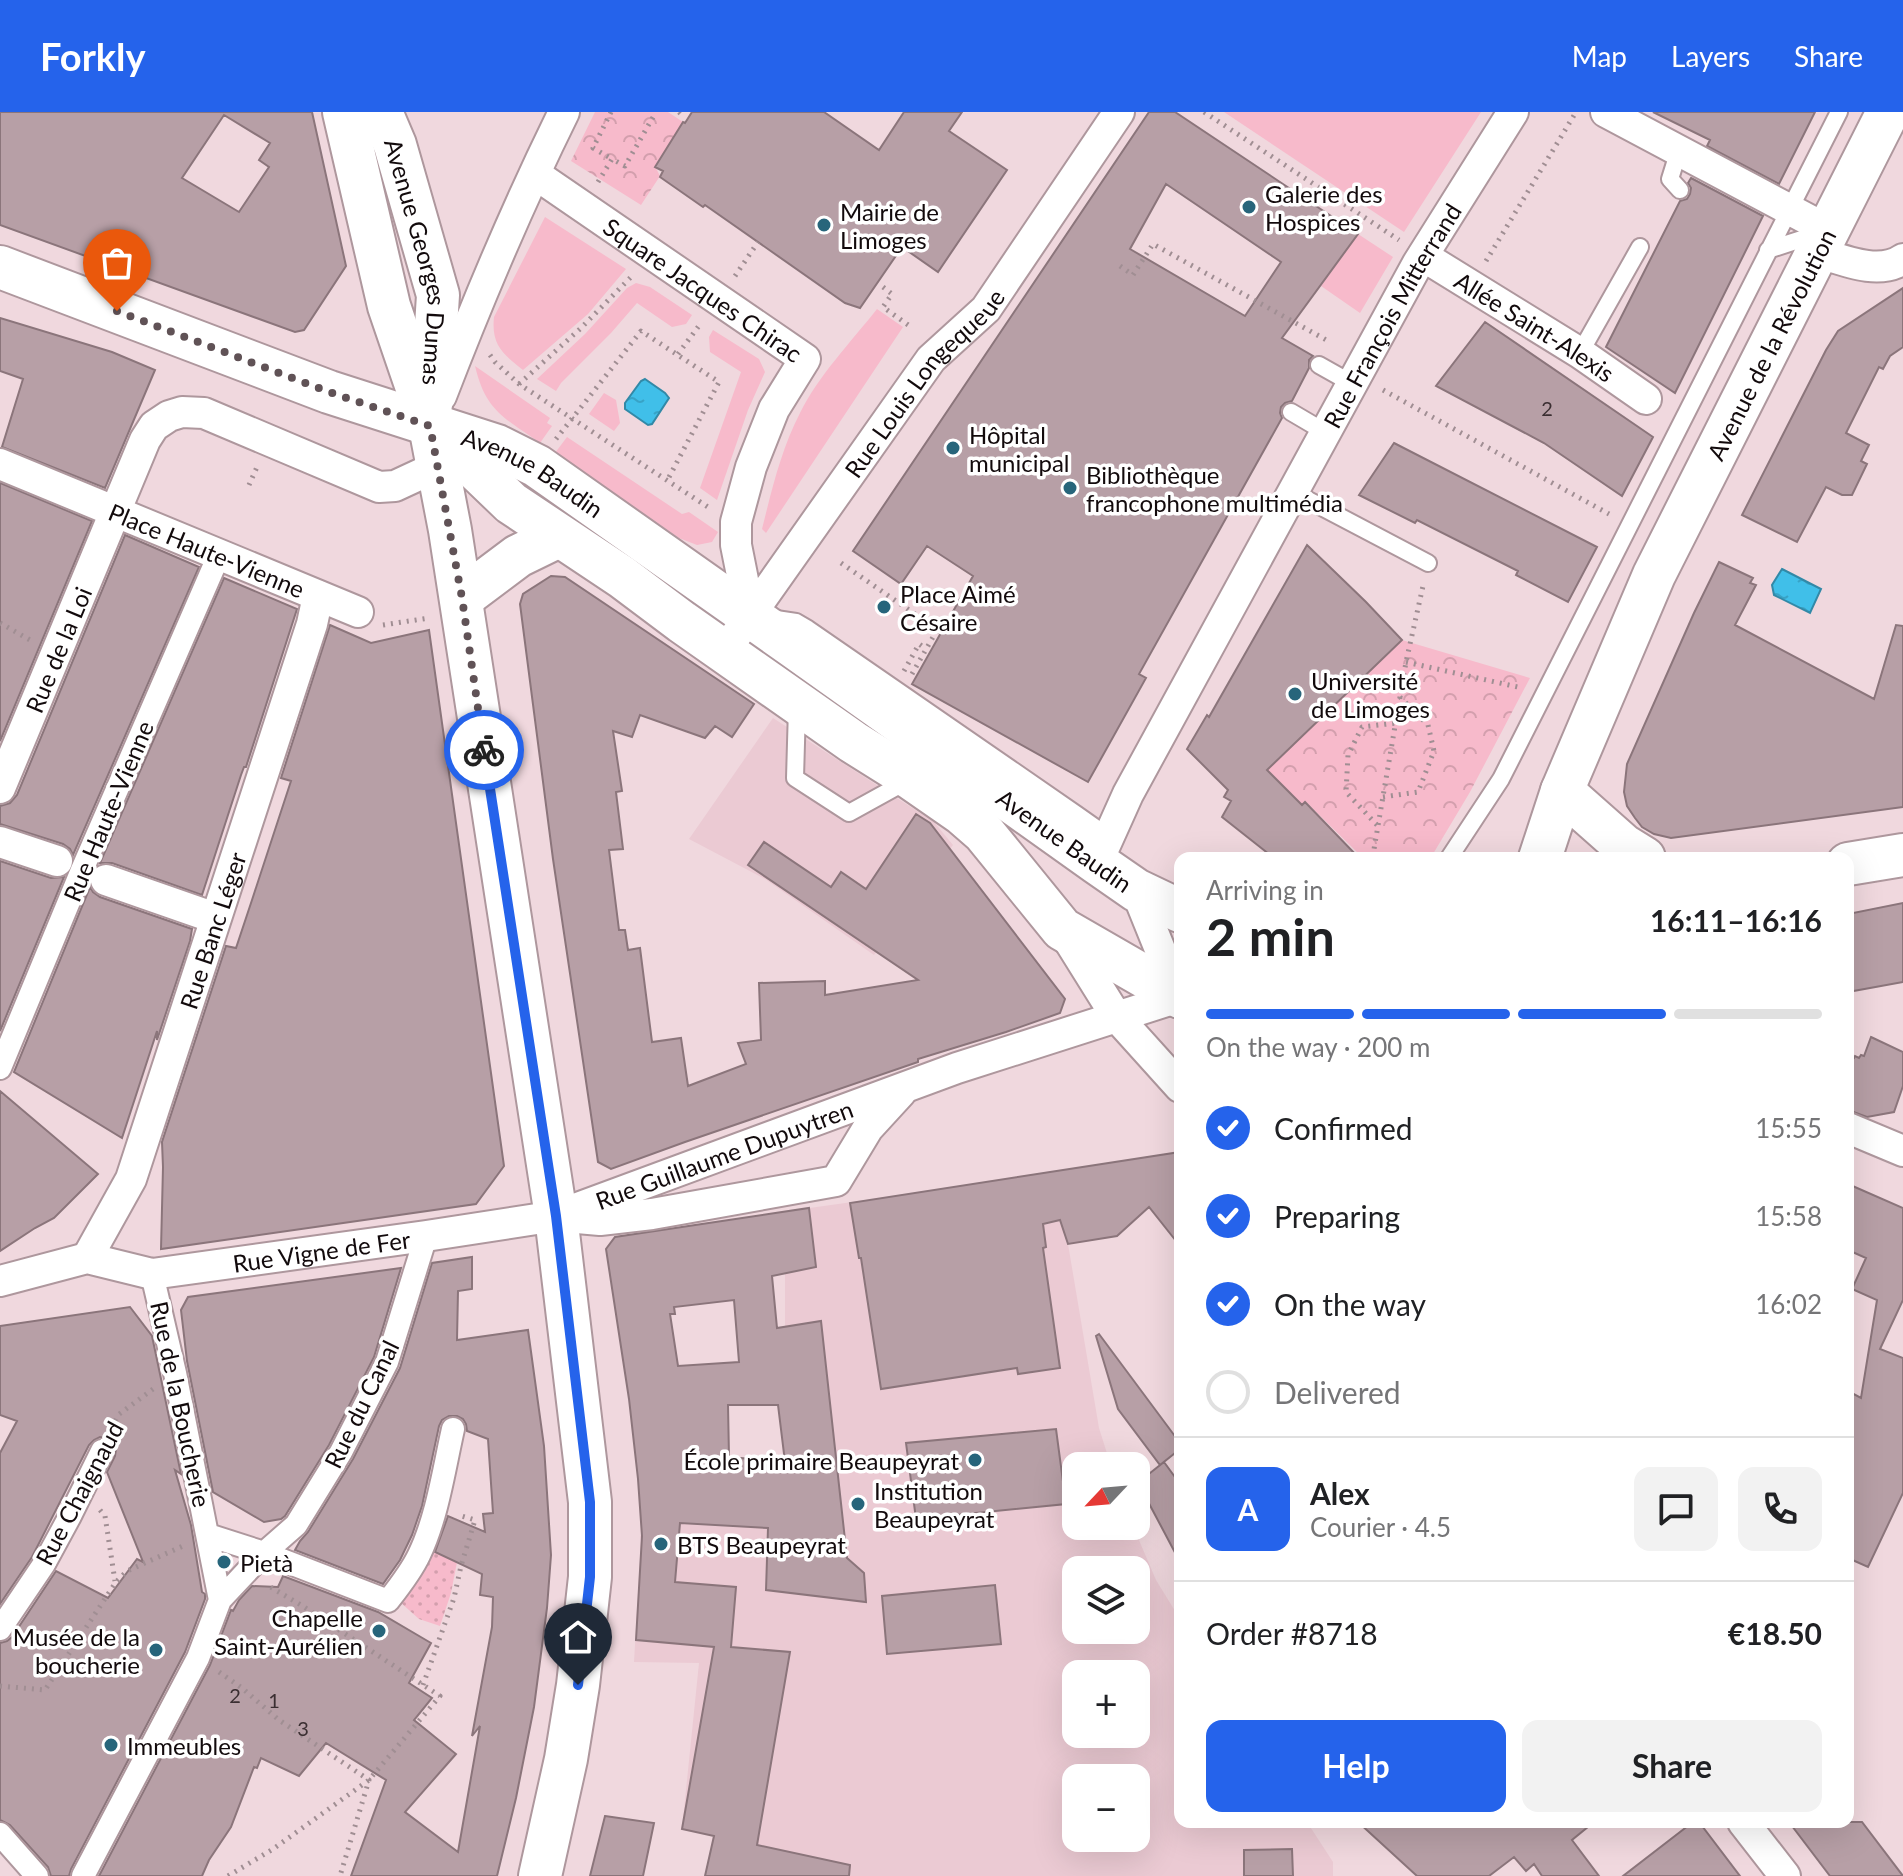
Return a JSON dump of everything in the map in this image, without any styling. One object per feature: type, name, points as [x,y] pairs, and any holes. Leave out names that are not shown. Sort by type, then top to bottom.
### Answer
[{"type":"main road","name":"Avenue Georges Dumas","points":[[344,112],[389,306],[430,426]]},
{"type":"main road","name":"Avenue Georges Dumas","points":[[381,112],[395,145],[438,295],[430,426]]},
{"type":"main road","name":"Avenue de la Révolution","points":[[1562,791],[1654,575],[1888,112]]},
{"type":"main road","points":[[0,267],[329,392],[430,426],[438,466],[448,608],[556,1216],[590,1502],[590,1577],[580,1671],[566,1759],[540,1876]]},
{"type":"main road","name":"Avenue Baudin","points":[[430,426],[511,503],[622,577],[853,742],[961,813],[984,833],[1062,929],[1174,994]]},
{"type":"main road","name":"Avenue Baudin","points":[[430,426],[497,446],[537,466],[750,615],[1116,861],[1174,906]]},
{"type":"main road","points":[[448,608],[518,556],[559,536]]},
{"type":"main road","points":[[1513,852],[1562,791]]},
{"type":"main road","points":[[1542,852],[1562,791]]},
{"type":"main road","points":[[1562,791],[1634,852]]},
{"type":"main road","points":[[1854,863],[1903,855]]},
{"type":"street","points":[[430,426],[474,309],[564,112]]},
{"type":"street","name":"Rue Louis Longequeue","points":[[724,652],[927,340],[986,309],[1119,112]]},
{"type":"street","name":"Rue François Mitterrand","points":[[1116,861],[1128,794],[1423,256],[1513,112]]},
{"type":"street","points":[[1606,112],[1789,208],[1823,241],[1863,266],[1895,264],[1903,259]]},
{"type":"street","name":"Square Jacques Chirac","points":[[535,174],[805,359],[774,409],[751,467],[736,522],[736,545],[750,615]]},
{"type":"street","name":"Allée Saint-Alexis","points":[[1423,256],[1580,353],[1646,399]]},
{"type":"street","name":"Place Haute-Vienne","points":[[364,620],[318,596],[114,512],[145,440],[154,426],[169,416],[182,412],[204,413],[379,487],[395,486],[438,466]]},
{"type":"street","points":[[0,464],[114,512]]},
{"type":"street","name":"Rue de la Loi","points":[[0,788],[114,512]]},
{"type":"street","name":"Rue Haute-Vienne","points":[[0,1068],[219,555]]},
{"type":"street","name":"Rue Banc Léger","points":[[87,1258],[131,1179],[312,624],[318,596]]},
{"type":"street","points":[[0,842],[215,918]]},
{"type":"street","points":[[1116,861],[1174,984]]},
{"type":"street","name":"Avenue Baudin","points":[[1062,929],[1116,1016],[1174,1080]]},
{"type":"street","name":"Rue Guillaume Dupuytren","points":[[556,1216],[957,1068],[1174,999]]},
{"type":"street","name":"Rue Guillaume Dupuytren","points":[[556,1216],[600,1220],[652,1214],[836,1181],[868,1128],[903,1089]]},
{"type":"street","points":[[1854,1131],[1903,1151]]},
{"type":"street","name":"Rue Vigne de Fer","points":[[87,1258],[152,1274],[556,1216]]},
{"type":"street","name":"Rue du Canal","points":[[220,1600],[264,1553],[296,1525],[341,1452],[387,1362],[426,1236]]},
{"type":"street","points":[[0,1281],[87,1258]]},
{"type":"street","name":"Rue de la Boucherie","points":[[152,1274],[220,1600]]},
{"type":"street","points":[[208,1535],[388,1601],[420,1554],[435,1508],[453,1429]]},
{"type":"street","name":"Rue Chaignaud","points":[[0,1629],[44,1564],[102,1451]]},
{"type":"street","points":[[83,1876],[198,1658],[220,1600]]},
{"type":"street","points":[[1748,1828],[1785,1876]]},
{"type":"street","points":[[0,1834],[37,1876]]},
{"type":"lane","points":[[1453,852],[1501,779],[1839,112]]},
{"type":"lane","points":[[1679,150],[1670,179],[1680,190]]},
{"type":"lane","points":[[1768,250],[1823,241]]},
{"type":"lane","points":[[1580,353],[1640,247]]},
{"type":"lane","points":[[1319,365],[1357,373]]},
{"type":"lane","points":[[1291,412],[1325,432]]},
{"type":"lane","points":[[1293,492],[1428,563]]},
{"type":"lane","points":[[796,702],[795,778],[849,813],[912,779]]},
{"type":"path","points":[[611,112],[593,148],[625,166],[656,112]]},
{"type":"path","points":[[1204,112],[1423,256]]},
{"type":"path","points":[[1482,293],[1482,267],[1576,112]]},
{"type":"path","points":[[594,190],[612,159]]},
{"type":"path","points":[[740,269],[758,242]]},
{"type":"path","points":[[1120,266],[1133,275],[1153,244],[1357,373],[1617,519]]},
{"type":"path","points":[[519,384],[581,328],[653,254]]},
{"type":"path","points":[[883,287],[892,294],[883,307],[927,340]]},
{"type":"path","points":[[571,419],[641,331],[678,354],[719,382],[667,481]]},
{"type":"path","points":[[483,345],[495,362],[519,384],[719,514]]},
{"type":"path","points":[[841,563],[939,631],[907,682]]},
{"type":"path","points":[[1374,852],[1406,662],[1428,563]]},
{"type":"path","points":[[364,620],[448,608]]},
{"type":"path","points":[[909,662],[919,644],[926,649]]},
{"type":"path","points":[[1406,662],[1529,690]]},
{"type":"path","points":[[1383,797],[1418,792],[1434,751],[1428,725],[1400,697]]},
{"type":"path","points":[[1378,826],[1346,792],[1348,755],[1362,727],[1396,723]]},
{"type":"path","name":"Rue Chaignaud","points":[[102,1451],[118,1415],[175,1373]]},
{"type":"path","points":[[85,1487],[105,1516],[116,1582]]},
{"type":"path","points":[[423,1685],[454,1598],[475,1520]]},
{"type":"path","points":[[0,1686],[45,1690],[116,1582],[127,1571],[208,1535]]},
{"type":"path","points":[[228,1876],[273,1849],[369,1780],[440,1696],[301,1605],[246,1573]]},
{"type":"path","points":[[198,1658],[242,1688],[279,1720],[369,1780]]},
{"type":"path","points":[[340,1876],[369,1780]]},
{"type":"shaded area","points":[[773,718],[934,822],[953,845],[874,955],[765,879],[689,839]]},
{"type":"shaded area","name":"Institution Beaupeyrat","points":[[1052,1171],[1068,1244],[1099,1428],[1107,1452],[1062,1452],[1062,1540],[1139,1540],[1146,1556],[1062,1556],[1062,1644],[1150,1644],[1150,1566],[1174,1609],[1174,1828],[1311,1828],[1333,1862],[1333,1876],[767,1876],[773,1848],[682,1829],[699,1663],[634,1662],[642,1535],[638,1479],[785,1462],[785,1238],[781,1212]]},
{"type":"green space","points":[[595,112],[668,112],[683,122],[655,166],[660,176],[641,205],[571,161]]},
{"type":"green space","points":[[1224,112],[1481,112],[1404,232]]},
{"type":"green space","points":[[545,217],[626,269],[588,314],[523,370],[500,348],[494,335],[494,317]]},
{"type":"green space","points":[[1358,234],[1393,257],[1360,313],[1321,286]]},
{"type":"green space","points":[[636,283],[650,287],[692,315],[686,324],[672,327],[637,303],[556,391],[537,379],[585,334],[627,288]]},
{"type":"green space","points":[[877,309],[903,327],[766,533],[762,529],[773,484],[800,413],[826,372]]},
{"type":"green space","points":[[713,330],[759,359],[765,372],[748,410],[717,500],[700,488],[741,372],[710,352],[709,337]]},
{"type":"green space","points":[[475,366],[550,418],[547,423],[552,426],[540,443],[491,404]]},
{"type":"green space","points":[[604,393],[616,400],[620,423],[614,431],[589,414]]},
{"type":"green space","points":[[567,437],[682,514],[689,512],[718,532],[712,542],[697,545],[679,538],[555,453]]},
{"type":"green space","points":[[1402,640],[1530,678],[1470,792],[1434,852],[1357,852],[1306,802],[1300,807],[1297,800],[1267,770]]},
{"type":"green space","points":[[432,1551],[457,1562],[440,1626],[419,1619],[400,1602]]},
{"type":"water","points":[[645,379],[669,398],[652,424],[648,425],[625,409],[625,403]]},
{"type":"water","points":[[1782,569],[1821,589],[1810,613],[1774,595],[1772,585]]},
{"type":"building","points":[[0,112],[312,112],[346,266],[304,330],[295,332],[0,225]],"holes":[[[224,115],[270,143],[259,160],[269,167],[239,212],[182,178]]]},
{"type":"building","name":"Mairie de Limoges","points":[[692,112],[824,112],[879,150],[904,112],[962,112],[949,131],[1007,170],[938,272],[902,247],[860,308],[845,303],[660,177],[663,171],[655,167]]},
{"type":"building","name":"Bibliothèque francophone multimédia","points":[[1149,112],[1175,112],[1358,234],[1282,338],[1313,356],[1309,360],[1309,368],[1292,401],[1281,407],[1282,418],[1139,674],[1146,678],[1088,782],[912,684],[973,576],[927,546],[901,584],[853,551]],"holes":[[[1166,184],[1281,262],[1245,316],[1130,249]]]},
{"type":"building","points":[[1653,112],[1815,112],[1779,184],[1707,146],[1710,140]]},
{"type":"building","points":[[1691,178],[1763,216],[1675,393],[1606,347],[1680,201],[1690,194],[1688,183]]},
{"type":"building","points":[[1903,288],[1903,347],[1890,356],[1883,369],[1879,367],[1846,433],[1869,445],[1861,461],[1867,464],[1852,495],[1842,495],[1826,487],[1797,542],[1742,515],[1838,331]]},
{"type":"building","points":[[0,318],[112,352],[155,370],[105,488],[2,447],[23,379],[0,371]]},
{"type":"building","points":[[1485,322],[1653,437],[1622,496],[1544,443],[1436,386]]},
{"type":"building","points":[[1394,443],[1597,547],[1568,602],[1516,575],[1518,571],[1417,520],[1415,523],[1359,495]]},
{"type":"building","points":[[0,483],[92,521],[0,741]]},
{"type":"building","points":[[125,535],[199,567],[73,855],[63,844],[0,824],[0,806],[10,803],[17,795]]},
{"type":"building","name":"Université de Limoges","points":[[1307,545],[1402,640],[1267,770],[1302,805],[1305,802],[1353,852],[1266,852],[1222,817],[1231,801],[1224,797],[1228,790],[1187,749],[1207,715],[1209,717]]},
{"type":"building","points":[[1719,562],[1753,578],[1750,583],[1756,585],[1735,625],[1874,699],[1896,625],[1903,626],[1903,807],[1671,838],[1654,834],[1635,818],[1627,806],[1624,792],[1627,764]]},
{"type":"building","points":[[551,576],[565,577],[754,704],[732,737],[715,726],[705,738],[640,715],[632,737],[613,731],[622,791],[616,792],[623,849],[609,850],[619,930],[625,930],[628,950],[640,948],[652,1042],[681,1038],[688,1086],[746,1064],[738,1043],[761,1040],[759,983],[825,981],[825,995],[918,980],[748,865],[764,842],[831,887],[841,872],[866,889],[916,814],[930,823],[1065,999],[1060,1013],[918,1059],[918,1062],[611,1169],[598,1162],[553,859],[520,604],[523,594]]},
{"type":"building","points":[[224,578],[297,609],[202,895],[112,863],[100,863]]},
{"type":"building","points":[[330,625],[371,643],[429,630],[504,1166],[476,1204],[161,1249],[162,1142],[226,946],[236,948],[291,781],[281,778]]},
{"type":"building","points":[[0,861],[51,878],[64,877],[0,1031]]},
{"type":"building","points":[[90,887],[100,897],[192,929],[122,1138],[14,1072]]},
{"type":"building","points":[[1903,903],[1903,982],[1854,991],[1854,913]]},
{"type":"building","points":[[1871,1037],[1903,1052],[1903,1086],[1894,1112],[1867,1117],[1854,1112],[1854,1058],[1864,1056]]},
{"type":"building","points":[[0,1091],[98,1174],[54,1218],[0,1251]]},
{"type":"building","points":[[1174,1153],[1174,1238],[1149,1207],[1117,1236],[1068,1244],[1060,1220],[1043,1224],[1046,1247],[1043,1248],[1060,1368],[1018,1374],[1017,1368],[881,1389],[850,1203]]},
{"type":"building","points":[[1854,1187],[1903,1208],[1903,1300],[1880,1349],[1903,1358],[1903,1493],[1868,1567],[1854,1561],[1854,1394],[1861,1398],[1877,1300],[1854,1290],[1866,1258],[1854,1253]]},
{"type":"building","points":[[809,1208],[816,1267],[772,1276],[777,1328],[821,1321],[847,1558],[864,1573],[866,1602],[766,1590],[768,1528],[680,1523],[675,1582],[736,1587],[731,1647],[790,1652],[757,1845],[850,1865],[849,1876],[705,1876],[714,1836],[682,1829],[714,1647],[636,1640],[642,1536],[629,1399],[606,1249],[615,1237]],"holes":[[[734,1300],[739,1362],[678,1366],[670,1314],[675,1314],[674,1307]],[[728,1405],[778,1405],[785,1462],[729,1457]]]},
{"type":"building","points":[[472,1257],[472,1289],[458,1291],[457,1340],[528,1330],[544,1446],[551,1555],[534,1707],[497,1876],[351,1876],[386,1780],[326,1743],[299,1776],[261,1758],[257,1768],[254,1767],[231,1827],[202,1876],[99,1876],[210,1665],[231,1610],[252,1586],[278,1587],[283,1576],[378,1612],[431,1643],[409,1683],[432,1698],[414,1720],[456,1754],[405,1812],[458,1852],[480,1726],[472,1736],[492,1627],[493,1597],[480,1595],[482,1574],[435,1552],[448,1516],[485,1532],[483,1514],[493,1513],[488,1439],[467,1431],[463,1419],[457,1416],[442,1420],[412,1535],[400,1560],[383,1584],[295,1550],[353,1459],[400,1368],[432,1263]]},
{"type":"building","points":[[401,1268],[374,1357],[329,1445],[285,1516],[264,1522],[213,1492],[187,1361],[181,1310],[188,1297]]},
{"type":"building","points":[[130,1307],[152,1336],[181,1474],[175,1470],[191,1525],[205,1599],[185,1652],[69,1876],[51,1876],[48,1867],[10,1825],[0,1820],[0,1643],[12,1637],[56,1571],[108,1598],[137,1559],[143,1562],[107,1472],[116,1449],[107,1438],[100,1437],[89,1445],[32,1557],[0,1604],[0,1453],[17,1421],[0,1415],[0,1326]]},
{"type":"building","points":[[1099,1334],[1174,1435],[1174,1454],[1160,1465],[1118,1409],[1096,1336]]},
{"type":"building","points":[[1056,1429],[1062,1474],[1062,1504],[916,1519],[906,1443]]},
{"type":"building","points":[[1164,1462],[1174,1476],[1174,1551],[1150,1505],[1150,1473]]},
{"type":"building","points":[[995,1585],[1001,1644],[887,1654],[882,1596]]},
{"type":"building","points":[[605,1816],[654,1823],[643,1876],[590,1876]]},
{"type":"building","points":[[1854,1822],[1862,1822],[1903,1876],[1830,1876],[1794,1828],[1854,1828]]},
{"type":"building","points":[[1365,1828],[1587,1828],[1572,1840],[1599,1876],[1542,1876],[1534,1864],[1526,1871],[1514,1857],[1489,1876],[1417,1876]]},
{"type":"building","points":[[1685,1828],[1704,1828],[1740,1876],[1623,1876]]},
{"type":"building","points":[[1292,1849],[1293,1876],[1244,1876],[1244,1850]]},
{"type":"way so far","points":[[117,311],[329,392],[430,426],[462,598],[484,750]]},
{"type":"place","name":"Galerie des Hospices","points":[[1249,207]]},
{"type":"place","name":"Mairie de Limoges","points":[[824,225]]},
{"type":"place","name":"Hôpital municipal","points":[[953,448]]},
{"type":"place","name":"Bibliothèque francophone multimédia","points":[[1070,488]]},
{"type":"place","name":"Place Aimé Césaire","points":[[884,607]]},
{"type":"place","name":"Université de Limoges","points":[[1295,694]]},
{"type":"place","name":"École primaire Beaupeyrat","points":[[975,1460]]},
{"type":"place","name":"Institution Beaupeyrat","points":[[858,1504]]},
{"type":"place","name":"BTS Beaupeyrat","points":[[661,1544]]},
{"type":"place","name":"Pietà","points":[[224,1562]]},
{"type":"place","name":"Chapelle Saint-Aurélien","points":[[379,1631]]},
{"type":"place","name":"Musée de la boucherie","points":[[156,1650]]},
{"type":"place","name":"Immeubles","points":[[111,1745]]},
{"type":"route","points":[[484,750],[556,1216],[590,1502],[590,1577],[578,1685]]}]
